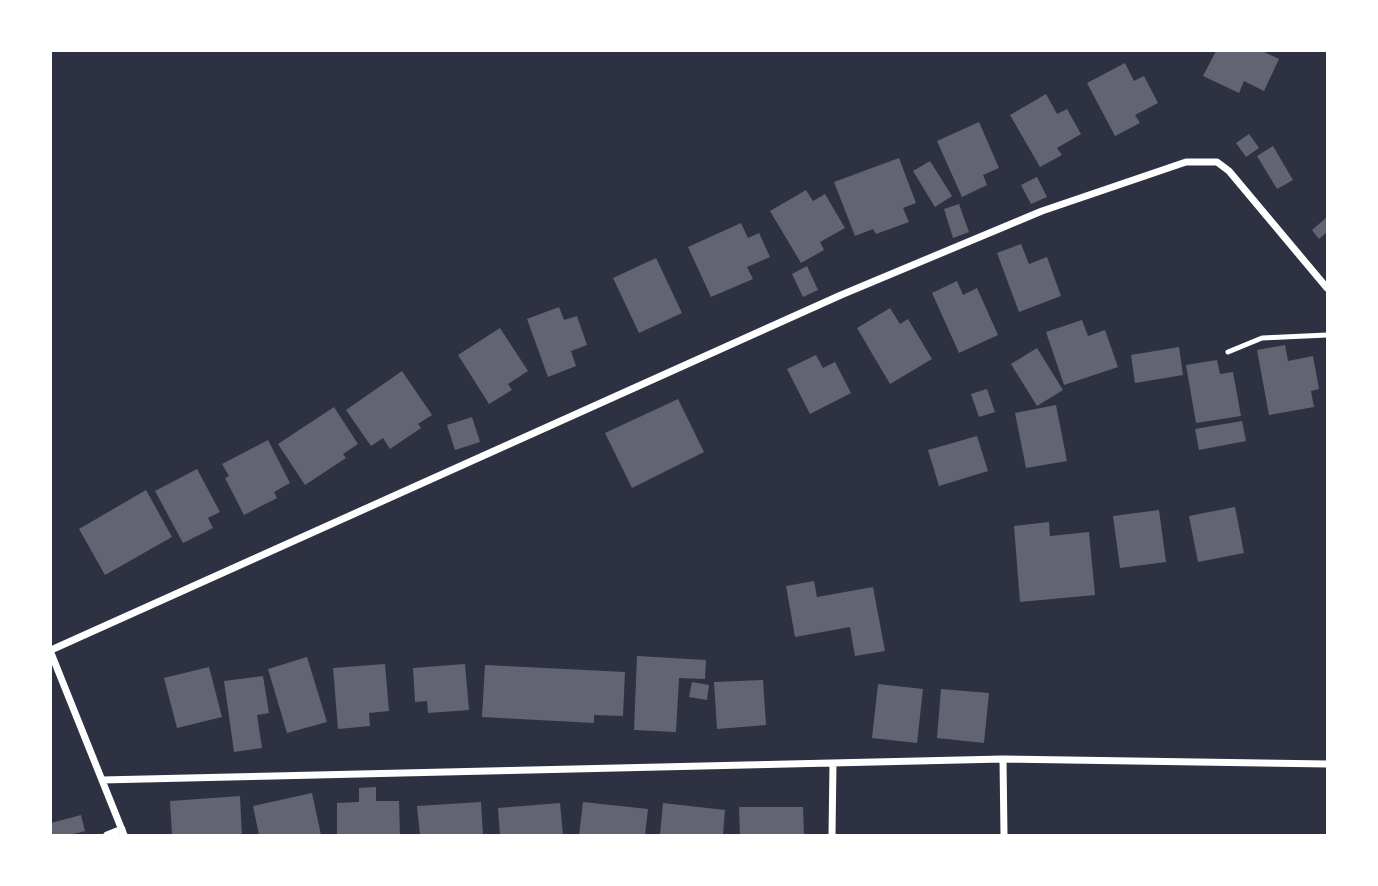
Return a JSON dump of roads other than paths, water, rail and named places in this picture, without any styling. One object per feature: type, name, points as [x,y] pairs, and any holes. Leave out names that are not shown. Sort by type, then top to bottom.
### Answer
[{"type":"street","points":[[107,835],[123,832],[51,651],[841,295],[1042,211],[1186,162],[1204,160],[1217,162],[1229,170],[1327,288]]},
{"type":"street","points":[[102,780],[1003,759],[1327,764]]},
{"type":"street","points":[[1003,759],[1003,835]]},
{"type":"street","points":[[832,835],[834,763]]},
{"type":"lane","points":[[1228,352],[1262,338],[1327,335]]}]
